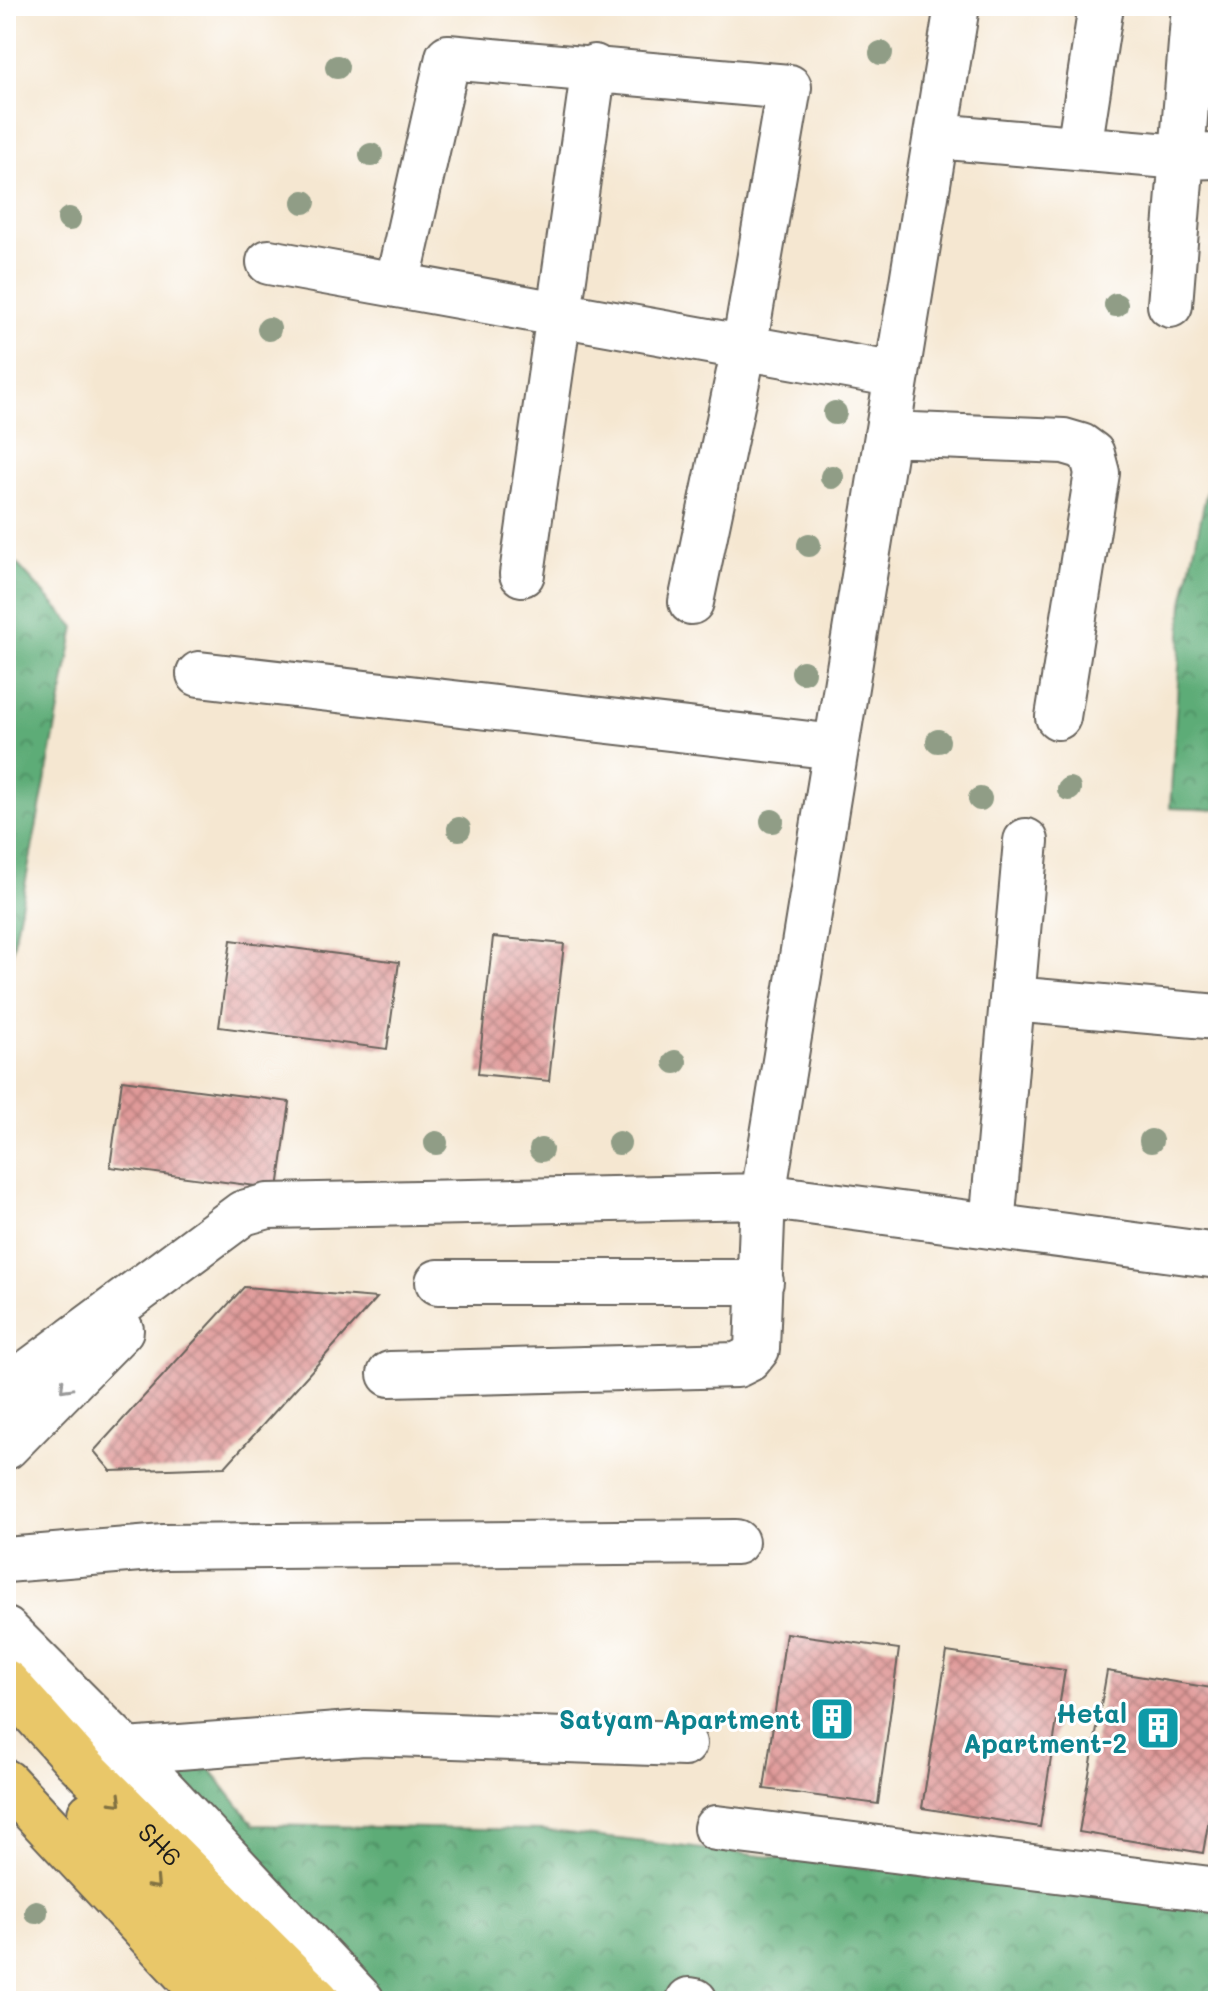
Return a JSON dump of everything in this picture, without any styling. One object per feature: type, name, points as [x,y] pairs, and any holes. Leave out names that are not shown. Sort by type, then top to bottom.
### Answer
[{"type":"main road","name":"SH6","points":[[6,1682],[75,1759],[318,2001]]},
{"type":"main road","points":[[6,1725],[265,2001]]},
{"type":"main road","points":[[6,1782],[211,2001]]},
{"type":"main road","points":[[6,1820],[173,2001]]},
{"type":"street","points":[[390,1374],[737,1365],[749,1359],[757,1349],[763,1196],[957,6]]},
{"type":"street","points":[[1079,148],[1101,6]]},
{"type":"street","points":[[1170,305],[1199,157],[1194,6]]},
{"type":"street","points":[[397,285],[448,57],[594,67],[789,87],[744,348],[691,602]]},
{"type":"street","points":[[522,574],[556,314],[594,67]]},
{"type":"street","points":[[936,136],[1199,157]]},
{"type":"street","points":[[269,262],[897,375]]},
{"type":"street","points":[[887,434],[1064,441],[1081,446],[1092,454],[1097,473],[1058,717]]},
{"type":"street","points":[[199,674],[836,747]]},
{"type":"street","points":[[992,1226],[1026,841]]},
{"type":"street","points":[[1012,999],[1218,1017]]},
{"type":"street","points":[[6,1389],[243,1213],[268,1206],[763,1196],[1218,1256]]},
{"type":"street","points":[[6,1447],[218,1231]]},
{"type":"street","points":[[438,1282],[761,1282]]},
{"type":"street","points":[[6,1560],[164,1547],[736,1542]]},
{"type":"street","points":[[6,1630],[127,1751],[362,2001]]},
{"type":"street","points":[[75,1759],[127,1751],[364,1733],[684,1744]]},
{"type":"street","points":[[716,1828],[1218,1890]]},
{"type":"green space","points":[[1218,438],[1218,810],[1170,808],[1183,603]]},
{"type":"green space","points":[[6,552],[75,627],[6,984]]},
{"type":"green space","points":[[200,1756],[254,1825],[542,1830],[1212,1909],[1218,1879],[1218,2001],[378,2001],[160,1770]]},
{"type":"building","points":[[493,937],[564,944],[549,1081],[478,1074]]},
{"type":"building","points":[[231,940],[399,962],[387,1049],[219,1027]]},
{"type":"building","points":[[122,1080],[290,1102],[278,1189],[110,1167]]},
{"type":"building","points":[[244,1287],[377,1298],[225,1467],[111,1471],[94,1451]]},
{"type":"building","name":"Satyam Apartment","points":[[786,1633],[899,1649],[878,1804],[764,1789]]},
{"type":"building","points":[[947,1652],[1065,1670],[1040,1827],[922,1808]]},
{"type":"building","name":"Hetal Apartment-2","points":[[1107,1671],[1218,1689],[1218,1767],[1203,1853],[1079,1832]]},
{"type":"place","name":"Satyam Apartment","points":[[832,1719]]},
{"type":"place","name":"Hetal Apartment-2","points":[[1158,1728]]}]
